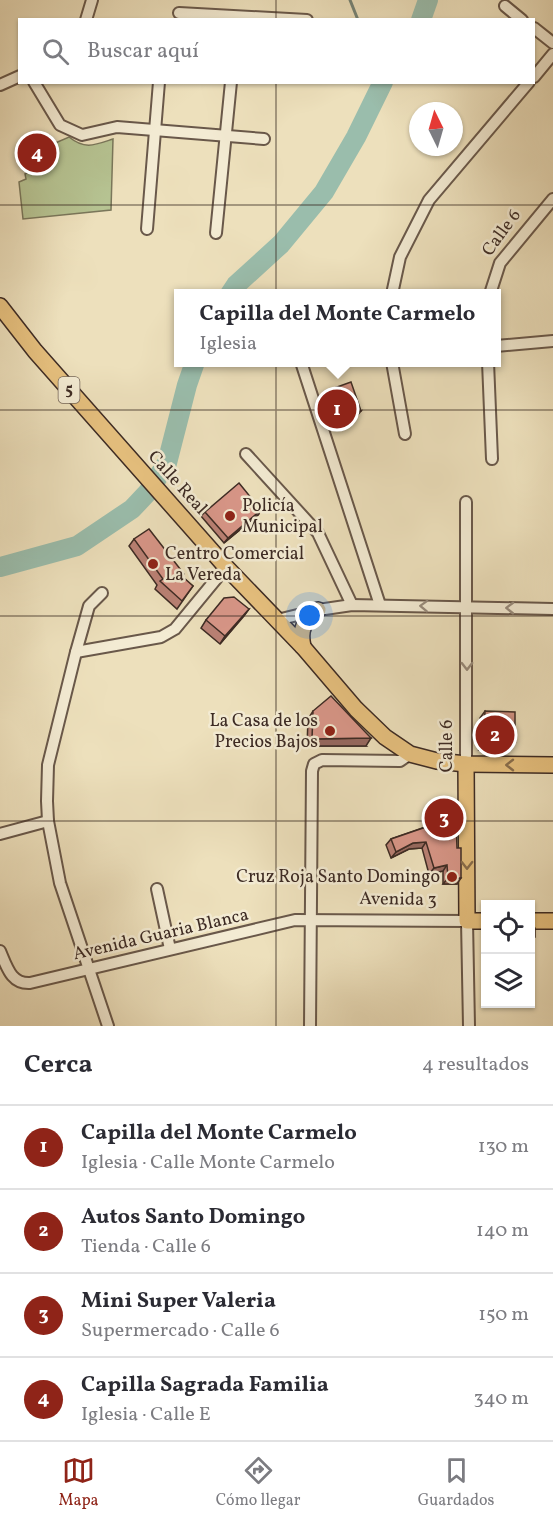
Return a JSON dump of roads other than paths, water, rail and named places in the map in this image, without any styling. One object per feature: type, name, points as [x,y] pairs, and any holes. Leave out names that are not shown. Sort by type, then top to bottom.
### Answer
[{"type":"main road","name":"Calle Real","points":[[0,306],[35,351],[226,567],[303,647],[356,710],[386,737],[410,753]]},
{"type":"main road","points":[[303,647],[300,634],[302,626],[318,610]]},
{"type":"main road","name":"5","points":[[410,753],[466,765],[553,765]]},
{"type":"main road","name":"Calle 6","points":[[466,765],[467,921]]},
{"type":"main road","name":"Avenida 3","points":[[467,921],[481,921]]},
{"type":"main road","points":[[535,921],[553,921]]},
{"type":"street","points":[[87,18],[92,0]]},
{"type":"street","points":[[183,0],[178,16],[242,18]]},
{"type":"street","points":[[505,6],[520,18]]},
{"type":"street","points":[[535,29],[553,43]]},
{"type":"street","points":[[535,76],[553,54]]},
{"type":"street","points":[[0,85],[18,77]]},
{"type":"street","points":[[35,84],[60,125],[82,135],[117,127],[264,139]]},
{"type":"street","points":[[147,229],[159,84]]},
{"type":"street","points":[[216,232],[231,84]]},
{"type":"street","points":[[393,289],[400,257],[429,200],[527,84]]},
{"type":"street","name":"Calle 6","points":[[492,289],[500,263],[553,199]]},
{"type":"street","points":[[501,346],[553,341]]},
{"type":"street","points":[[303,367],[380,604]]},
{"type":"street","points":[[393,367],[405,434]]},
{"type":"street","points":[[488,367],[492,459]]},
{"type":"street","points":[[246,454],[318,533],[352,605]]},
{"type":"street","name":"Calle 6","points":[[466,502],[466,765]]},
{"type":"street","points":[[76,652],[161,637],[175,629],[226,567]]},
{"type":"street","points":[[102,593],[89,606],[48,765],[48,821],[60,883],[108,1026]]},
{"type":"street","points":[[277,620],[352,605],[553,609]]},
{"type":"street","points":[[310,1026],[309,919],[314,764],[322,760],[400,761],[410,753]]},
{"type":"street","points":[[0,834],[48,821]]},
{"type":"street","points":[[157,889],[170,949]]},
{"type":"street","name":"Avenida 3","points":[[309,919],[467,921]]},
{"type":"street","name":"Avenida Guaria Blanca","points":[[0,951],[13,979],[21,984],[295,920],[309,919]]},
{"type":"street","name":"Calle 6","points":[[467,921],[468,1026]]},
{"type":"waterway","points":[[350,0],[357,18]]},
{"type":"waterway","points":[[422,18],[428,0]]},
{"type":"waterway","points":[[233,289],[281,244],[324,192],[356,137],[382,84]]},
{"type":"waterway","points":[[0,567],[77,546],[132,509],[148,492],[167,463],[193,367]]},
{"type":"place","name":"Capilla Sagrada Familia","points":[[37,153]]},
{"type":"place","name":"Capilla del Monte Carmelo","points":[[337,409]]},
{"type":"place","name":"Policía Municipal","points":[[230,516]]},
{"type":"place","name":"Centro Comercial La Vereda","points":[[153,564]]},
{"type":"place","name":"La Casa de los Precios Bajos","points":[[330,731]]},
{"type":"place","name":"Autos Santo Domingo","points":[[495,735]]},
{"type":"place","name":"Mini Super Valeria","points":[[444,818]]},
{"type":"place","name":"Cruz Roja Santo Domingo","points":[[452,877]]}]
